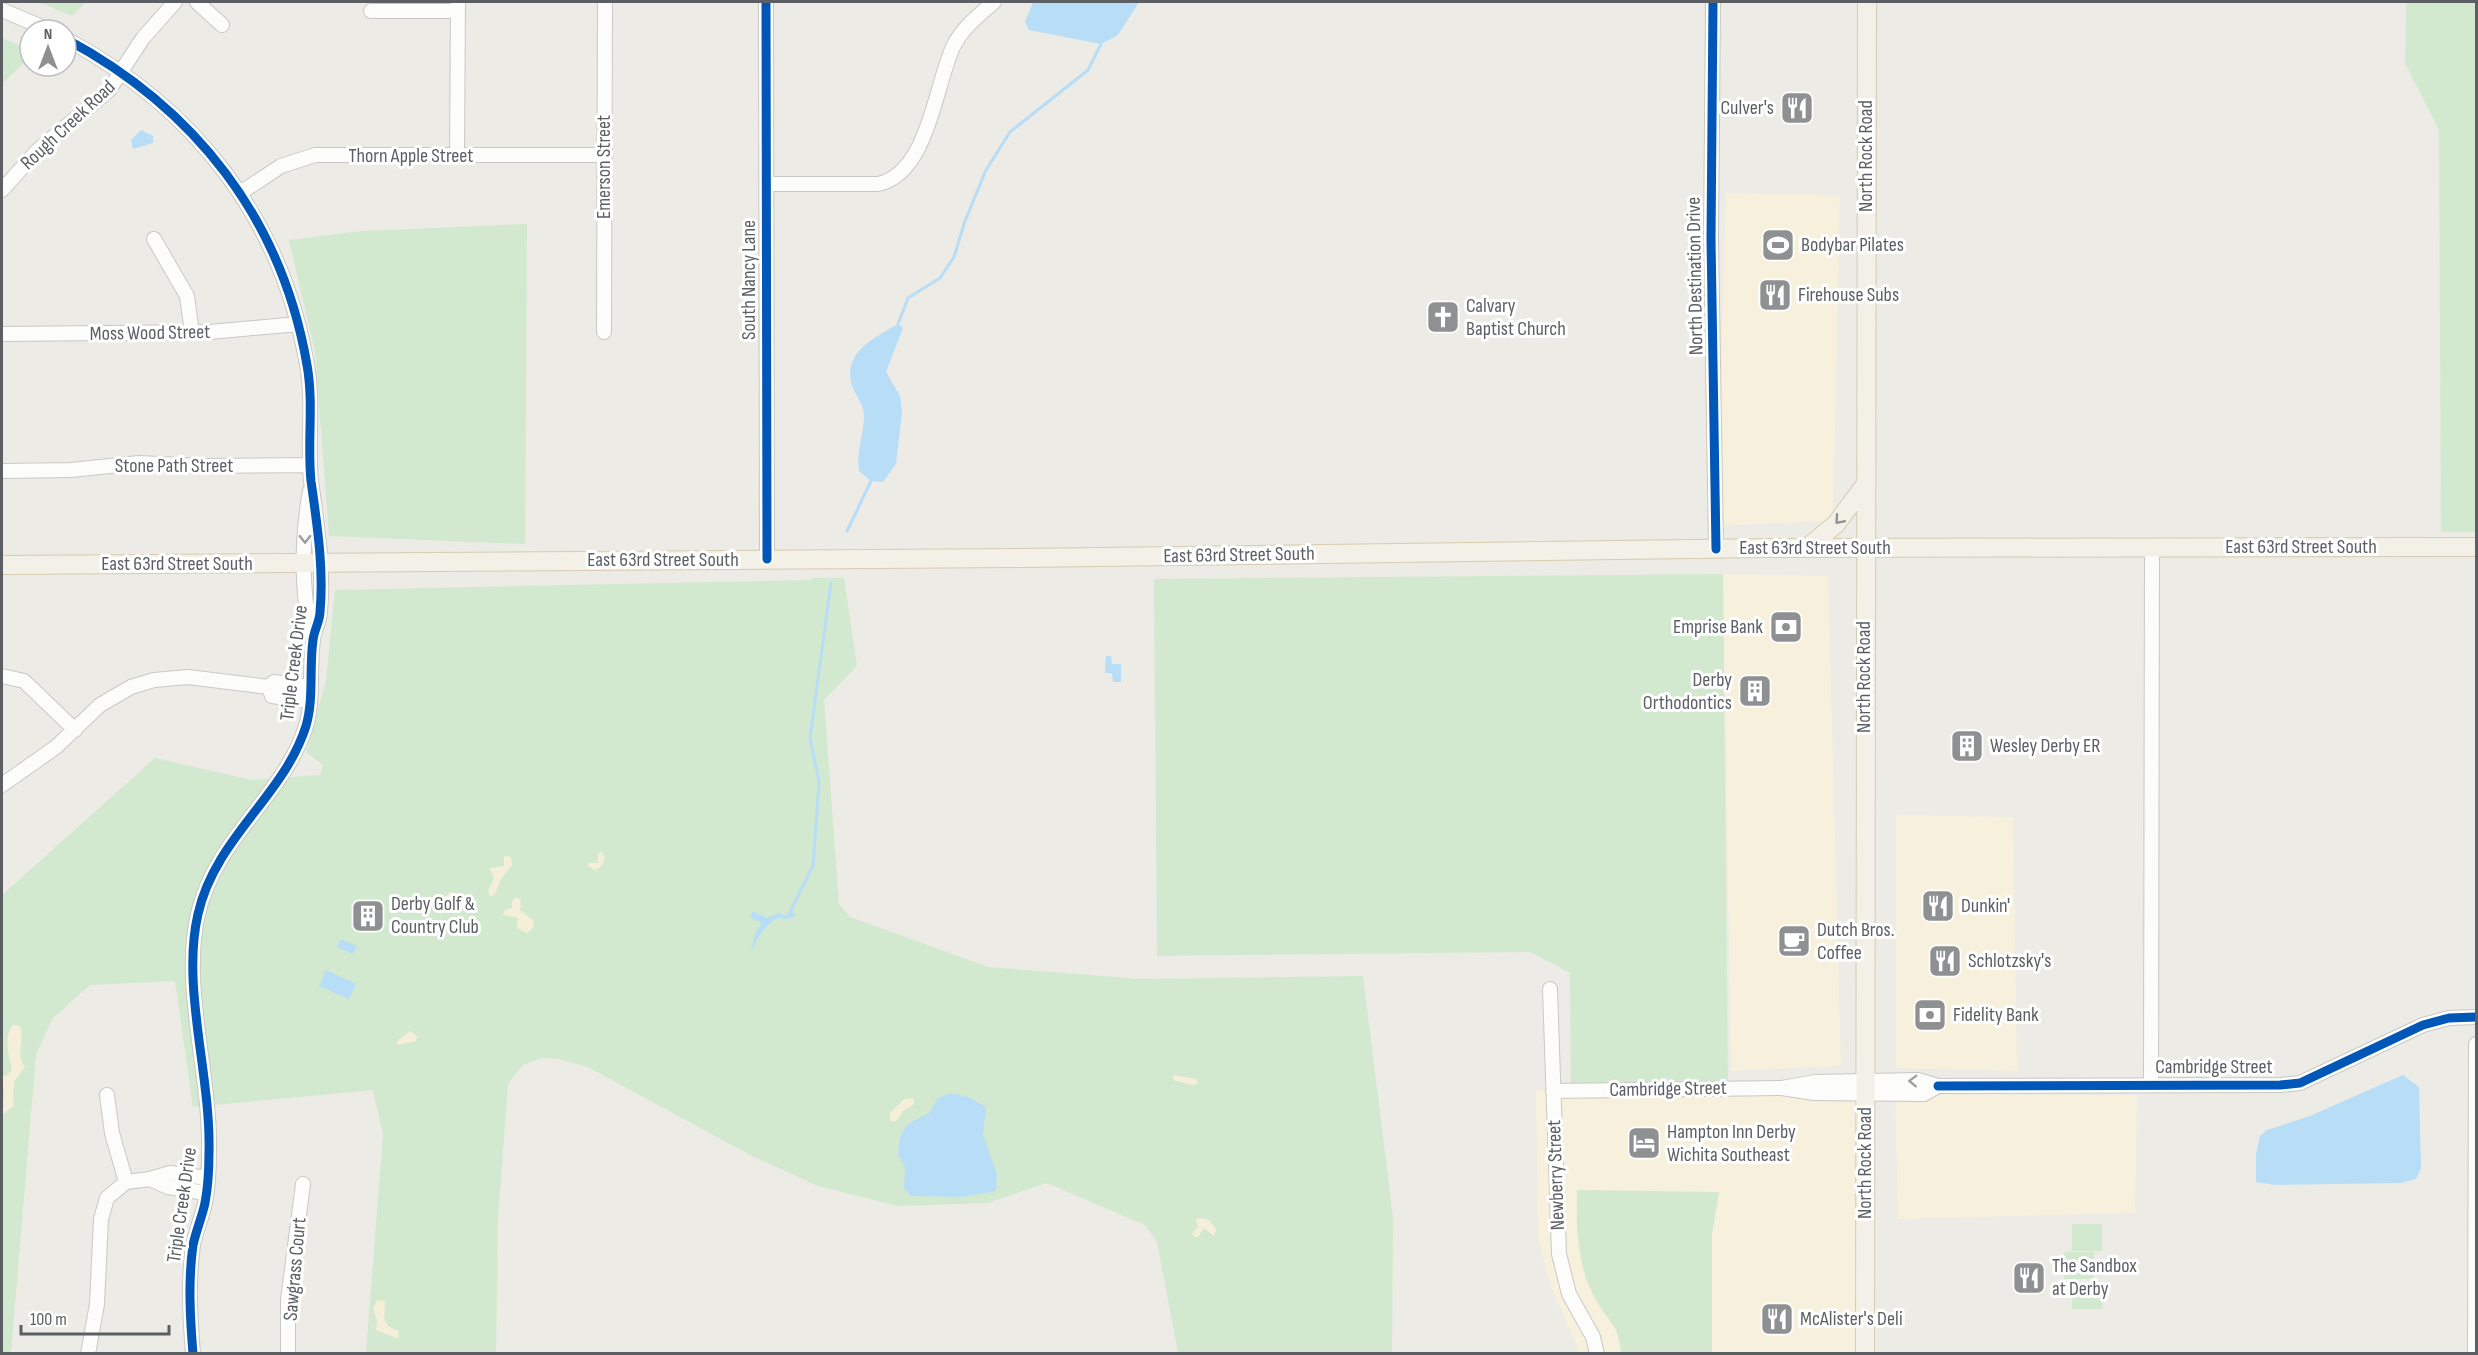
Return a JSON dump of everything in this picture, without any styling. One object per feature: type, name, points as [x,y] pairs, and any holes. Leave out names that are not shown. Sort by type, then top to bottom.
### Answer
[{"type":"main road","name":"North Rock Road","points":[[1865,1353],[1864,548],[1867,2]]},
{"type":"main road","points":[[1807,548],[1836,524],[1865,485]]},
{"type":"main road","name":"East 63rd Street South","points":[[2,565],[1807,548],[2476,547]]},
{"type":"street","name":"Rough Creek Road","points":[[2,190],[38,150],[102,99],[143,38],[175,2]]},
{"type":"street","points":[[197,2],[222,25]]},
{"type":"street","name":"Emerson Street","points":[[604,332],[598,155],[605,2]]},
{"type":"street","name":"South Nancy Lane","points":[[766,2],[767,559]]},
{"type":"street","points":[[767,184],[878,184],[895,178],[903,172],[918,148],[954,44],[968,25],[994,2]]},
{"type":"street","name":"North Destination Drive","points":[[1713,2],[1712,238],[1716,549]]},
{"type":"street","points":[[371,11],[458,6],[457,156]]},
{"type":"street","points":[[2,10],[21,18]]},
{"type":"street","name":"Triple Creek Drive","points":[[78,46],[122,72],[186,125],[210,152],[240,193],[273,253],[298,324],[308,369],[311,481],[305,520],[312,563],[306,615],[313,637],[306,725],[286,769],[223,851],[199,911],[193,959],[209,1113],[206,1193],[194,1242],[190,1283],[193,1353]]},
{"type":"street","name":"Thorn Apple Street","points":[[240,193],[281,166],[315,155],[598,155]]},
{"type":"street","points":[[153,239],[188,296],[192,333]]},
{"type":"street","name":"Moss Wood Street","points":[[2,334],[192,333],[298,324]]},
{"type":"street","name":"Stone Path Street","points":[[2,471],[71,470],[139,463],[209,466],[310,465]]},
{"type":"street","points":[[2151,1085],[2152,547]]},
{"type":"street","points":[[2,676],[24,681],[75,730]]},
{"type":"street","points":[[2,785],[56,747],[108,699],[131,687],[153,680],[188,677],[268,687],[274,682],[310,694]]},
{"type":"street","name":"Newberry Street","points":[[1550,989],[1559,1254],[1569,1294],[1593,1337],[1597,1353]]},
{"type":"street","name":"Cambridge Street","points":[[1553,1091],[1782,1088],[1815,1082],[1865,1088],[1918,1080],[1938,1086],[2280,1085],[2300,1083],[2422,1025],[2449,1018],[2476,1017]]},
{"type":"street","points":[[2475,1353],[2476,1044]]},
{"type":"street","points":[[107,1095],[112,1133],[126,1182]]},
{"type":"street","points":[[88,1353],[97,1304],[102,1209],[112,1192],[126,1182],[150,1179],[170,1173],[207,1178]]},
{"type":"street","points":[[150,1179],[168,1187],[206,1193]]},
{"type":"street","name":"Sawgrass Court","points":[[288,1353],[288,1300],[303,1184]]},
{"type":"shaded area","points":[[1726,193],[1840,195],[1833,516],[1824,521],[1716,526]]},
{"type":"shaded area","points":[[1723,574],[1828,576],[1841,1066],[1731,1071]]},
{"type":"shaded area","points":[[1896,815],[2013,817],[2017,1071],[1896,1068]]},
{"type":"shaded area","points":[[1865,1082],[1865,1353],[1580,1353],[1553,1292],[1538,1240],[1536,1090]]},
{"type":"shaded area","points":[[1895,1094],[2137,1095],[2135,1213],[1898,1219]]},
{"type":"green space","points":[[38,2],[86,2],[72,16]]},
{"type":"green space","points":[[2406,2],[2476,2],[2476,532],[2441,532],[2439,130],[2405,63]]},
{"type":"green space","points":[[2,38],[18,45],[18,69],[2,84]]},
{"type":"green space","points":[[527,224],[525,544],[329,536],[315,352],[289,240],[362,231]]},
{"type":"green space","points":[[1723,574],[1728,1086],[1571,1087],[1570,973],[1530,952],[1157,956],[1154,579]]},
{"type":"green space","points":[[812,578],[844,578],[857,666],[824,700],[839,904],[850,917],[988,967],[1141,979],[1363,976],[1393,1217],[1392,1353],[1178,1353],[1157,1242],[1145,1225],[1047,1183],[987,1203],[898,1206],[818,1186],[750,1155],[588,1067],[559,1059],[541,1058],[523,1065],[508,1084],[498,1219],[496,1353],[366,1353],[383,1135],[373,1090],[193,1107],[175,981],[90,985],[53,1018],[36,1054],[11,1353],[2,1353],[2,895],[155,758],[252,780],[320,775],[323,765],[306,752],[326,681],[335,590],[812,580]]},
{"type":"green space","points":[[1577,1190],[1719,1192],[1712,1234],[1712,1353],[1621,1353],[1618,1335],[1596,1300],[1581,1260]]},
{"type":"green space","points":[[2072,1224],[2102,1224],[2102,1251],[2072,1251]]},
{"type":"green space","points":[[2064,1252],[2094,1252],[2094,1279],[2064,1279]]},
{"type":"green space","points":[[2072,1282],[2102,1282],[2102,1309],[2072,1309]]},
{"type":"sand","points":[[601,852],[605,857],[601,867],[595,870],[589,867],[588,863],[598,863],[598,854]]},
{"type":"sand","points":[[504,856],[511,857],[512,865],[501,879],[495,894],[490,897],[488,891],[494,878],[489,868],[504,866]]},
{"type":"sand","points":[[451,892],[457,895],[452,904],[465,897],[468,904],[457,911],[447,908],[445,897]]},
{"type":"sand","points":[[515,898],[521,899],[520,910],[534,921],[533,928],[527,933],[517,928],[518,918],[503,915],[505,910],[512,908]]},
{"type":"sand","points":[[13,1025],[20,1026],[20,1052],[25,1067],[14,1082],[13,1106],[2,1115],[4,1094],[2,1077],[8,1075],[12,1069],[7,1041]]},
{"type":"sand","points":[[410,1031],[417,1036],[416,1041],[397,1045],[397,1041]]},
{"type":"sand","points":[[1173,1075],[1196,1079],[1198,1083],[1193,1085],[1173,1080]]},
{"type":"sand","points":[[914,1099],[914,1104],[903,1111],[896,1121],[890,1121],[890,1113],[903,1100]]},
{"type":"sand","points":[[1198,1218],[1209,1220],[1216,1229],[1214,1236],[1204,1228],[1198,1237],[1193,1236],[1192,1233],[1198,1227],[1196,1220]]},
{"type":"sand","points":[[377,1300],[385,1301],[386,1323],[398,1331],[399,1339],[376,1330],[377,1320],[373,1309]]},
{"type":"water","points":[[1033,2],[1139,2],[1118,35],[1101,44],[1029,30],[1025,22]]},
{"type":"water","points":[[141,130],[153,136],[153,143],[133,149],[131,140]]},
{"type":"water","points":[[898,324],[903,328],[886,372],[900,396],[902,413],[896,464],[883,482],[871,481],[859,471],[864,415],[852,385],[850,373],[856,355],[863,347]]},
{"type":"water","points":[[1106,656],[1111,656],[1112,664],[1121,664],[1121,682],[1113,682],[1112,673],[1105,673]]},
{"type":"water","points":[[791,908],[795,916],[786,919],[777,918],[767,926],[760,934],[750,955],[755,934],[762,923],[751,918],[752,911],[767,918],[778,913],[788,916]]},
{"type":"water","points":[[341,939],[357,946],[353,954],[337,947]]},
{"type":"water","points":[[326,970],[356,984],[349,999],[319,986]]},
{"type":"water","points":[[2403,1075],[2419,1087],[2421,1168],[2416,1179],[2401,1183],[2275,1185],[2256,1182],[2256,1155],[2260,1136],[2267,1130],[2310,1116]]},
{"type":"water","points":[[951,1093],[968,1097],[986,1107],[983,1135],[997,1174],[996,1191],[962,1197],[911,1196],[904,1188],[905,1167],[898,1155],[900,1136],[908,1124],[929,1113],[938,1098]]},
{"type":"waterway","points":[[898,324],[908,298],[940,278],[954,257],[965,221],[986,170],[1010,132],[1088,70],[1101,44]]},
{"type":"waterway","points":[[847,531],[871,481]]},
{"type":"waterway","points":[[788,916],[813,866],[819,782],[810,738],[831,583]]},
{"type":"cycle path","points":[[766,2],[767,559]]},
{"type":"cycle path","points":[[1713,2],[1711,239],[1716,549]]},
{"type":"cycle path","points":[[78,46],[112,67],[155,99],[192,134],[226,173],[254,216],[277,262],[295,312],[309,380],[310,467],[319,546],[321,596],[320,615],[312,651],[311,694],[306,726],[296,751],[282,774],[219,862],[198,914],[194,942],[195,1001],[206,1093],[209,1152],[206,1197],[191,1259],[190,1299],[193,1354]]},
{"type":"cycle path","points":[[1938,1086],[2280,1085],[2300,1083],[2423,1025],[2449,1018],[2476,1017]]},
{"type":"place","name":"Culver's","points":[[1797,108]]},
{"type":"place","name":"Bodybar Pilates","points":[[1778,245]]},
{"type":"place","name":"Firehouse Subs","points":[[1775,295]]},
{"type":"place","name":"Calvary Baptist Church","points":[[1443,317]]},
{"type":"place","name":"Emprise Bank","points":[[1786,627]]},
{"type":"place","name":"Derby Orthodontics","points":[[1755,691]]},
{"type":"place","name":"Wesley Derby ER","points":[[1967,746]]},
{"type":"place","name":"Dunkin'","points":[[1938,906]]},
{"type":"place","name":"Derby Golf & Country Club","points":[[368,916]]},
{"type":"place","name":"Dutch Bros. Coffee","points":[[1794,941]]},
{"type":"place","name":"Schlotzsky's","points":[[1945,961]]},
{"type":"place","name":"Fidelity Bank","points":[[1930,1015]]},
{"type":"place","name":"Hampton Inn Derby Wichita Southeast","points":[[1644,1143]]},
{"type":"place","name":"The Sandbox at Derby","points":[[2029,1278]]},
{"type":"place","name":"McAlister's Deli","points":[[1777,1319]]}]
